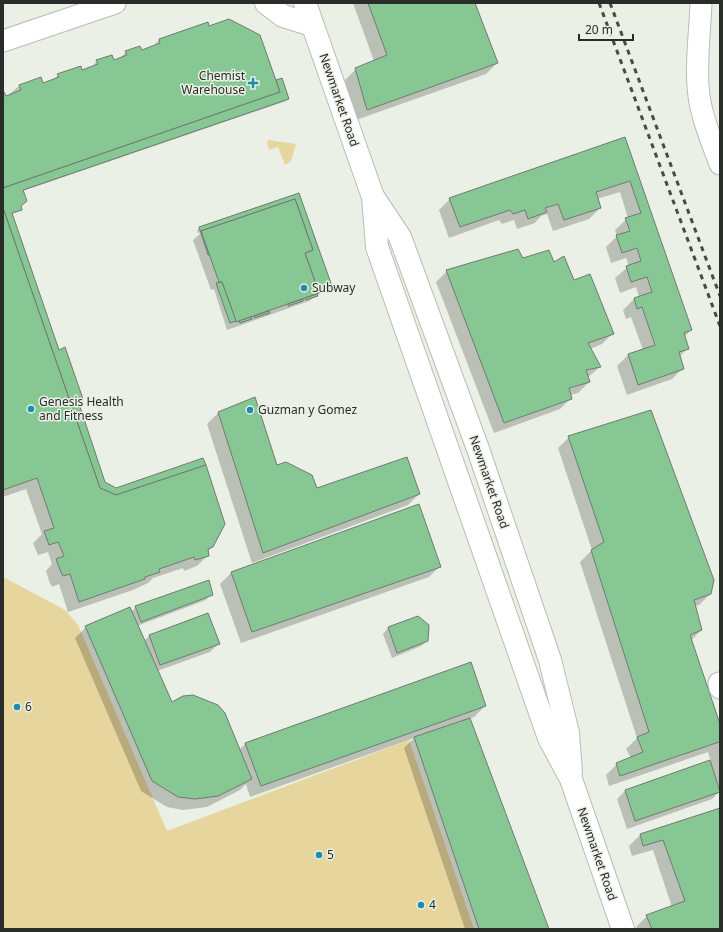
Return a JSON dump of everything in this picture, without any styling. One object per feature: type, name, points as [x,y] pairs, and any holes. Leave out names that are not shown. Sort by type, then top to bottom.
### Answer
[{"type":"main road","points":[[266,3],[283,16],[312,25]]},
{"type":"main road","name":"Newmarket Road","points":[[305,3],[372,197],[377,247],[549,738],[571,779],[623,929]]},
{"type":"street","points":[[3,41],[115,3]]},
{"type":"street","points":[[701,3],[698,79],[699,97],[708,131],[720,164]]},
{"type":"shaded area","points":[[268,140],[296,144],[291,161],[285,165],[278,147],[269,150]]},
{"type":"shaded area","points":[[3,577],[65,610],[78,625],[167,831],[409,740],[474,929],[3,929]]},
{"type":"building","points":[[368,3],[475,3],[498,63],[367,110],[355,68],[387,55]]},
{"type":"building","points":[[229,19],[260,35],[280,92],[3,188],[3,90],[6,96],[21,90],[19,85],[41,77],[43,83],[59,77],[57,74],[81,66],[82,70],[98,64],[96,60],[112,55],[114,60],[127,55],[125,51],[140,46],[142,50],[160,43],[159,39],[208,22],[209,26]]},
{"type":"building","points":[[282,78],[289,99],[23,190],[27,201],[21,206],[22,210],[12,213],[59,350],[65,347],[83,399],[78,401],[105,482],[116,488],[203,458],[206,465],[116,495],[100,488],[3,208],[3,188],[280,92],[276,80]]},
{"type":"building","points":[[625,137],[692,330],[684,333],[689,349],[679,352],[684,369],[638,385],[628,354],[655,345],[642,307],[637,309],[634,298],[652,292],[647,277],[631,282],[626,266],[641,261],[637,248],[622,253],[616,235],[630,231],[625,218],[641,213],[630,181],[596,192],[601,208],[564,220],[558,204],[545,208],[547,212],[528,219],[525,210],[513,214],[510,210],[460,227],[449,198]]},
{"type":"building","points":[[299,193],[333,289],[319,293],[305,253],[313,250],[295,199],[201,231],[210,255],[208,255],[199,227]]},
{"type":"building","points":[[295,199],[313,250],[305,253],[319,293],[236,322],[222,282],[219,282],[201,231]]},
{"type":"building","points":[[3,208],[100,488],[116,495],[206,465],[225,524],[213,547],[208,549],[209,556],[195,560],[194,557],[159,569],[160,572],[145,577],[145,579],[79,602],[70,574],[63,576],[56,559],[64,556],[58,542],[49,545],[44,531],[54,528],[37,478],[3,490]]},
{"type":"building","points":[[518,249],[523,258],[549,250],[554,262],[564,256],[574,280],[590,274],[614,334],[588,343],[601,367],[586,370],[590,382],[569,388],[572,399],[504,423],[446,270]]},
{"type":"building","points":[[222,282],[236,321],[230,323],[216,283]]},
{"type":"building","points":[[317,294],[318,296],[306,300],[305,298]]},
{"type":"building","points":[[303,299],[303,301],[288,306],[288,304]]},
{"type":"building","points":[[269,311],[270,313],[254,318],[254,316]]},
{"type":"building","points":[[251,317],[252,319],[240,323],[239,321]]},
{"type":"building","points":[[255,397],[277,465],[286,462],[312,475],[317,488],[407,457],[420,494],[263,553],[218,412]]},
{"type":"building","points":[[651,410],[714,580],[711,594],[694,600],[702,630],[690,635],[720,724],[720,744],[719,742],[620,776],[616,763],[643,752],[637,737],[649,732],[591,550],[604,542],[568,436]]},
{"type":"building","points":[[419,504],[441,567],[252,632],[231,572]]},
{"type":"building","points":[[209,580],[213,595],[141,622],[135,606]]},
{"type":"building","points":[[130,607],[172,702],[183,696],[193,695],[218,705],[225,713],[252,779],[218,796],[195,799],[178,797],[152,781],[85,626]]},
{"type":"building","points":[[208,613],[220,644],[160,665],[149,635]]},
{"type":"building","points":[[418,616],[429,625],[428,641],[397,653],[388,627]]},
{"type":"building","points":[[471,662],[486,706],[261,786],[245,743]]},
{"type":"building","points":[[470,718],[549,929],[479,929],[414,737]]},
{"type":"building","points":[[710,760],[720,792],[635,821],[625,790]]},
{"type":"building","points":[[720,808],[720,929],[652,929],[646,915],[685,901],[663,840],[643,846],[640,834]]},
{"type":"railway","points":[[599,3],[720,326]]},
{"type":"railway","points":[[610,3],[720,296]]},
{"type":"place","name":"Chemist Warehouse","points":[[253,83]]},
{"type":"place","name":"Subway","points":[[304,288]]},
{"type":"place","name":"Genesis Health and Fitness","points":[[31,409]]},
{"type":"place","name":"Guzman y Gomez","points":[[250,410]]},
{"type":"place","name":"6","points":[[17,707]]},
{"type":"place","name":"5","points":[[319,855]]},
{"type":"place","name":"4","points":[[421,905]]}]
